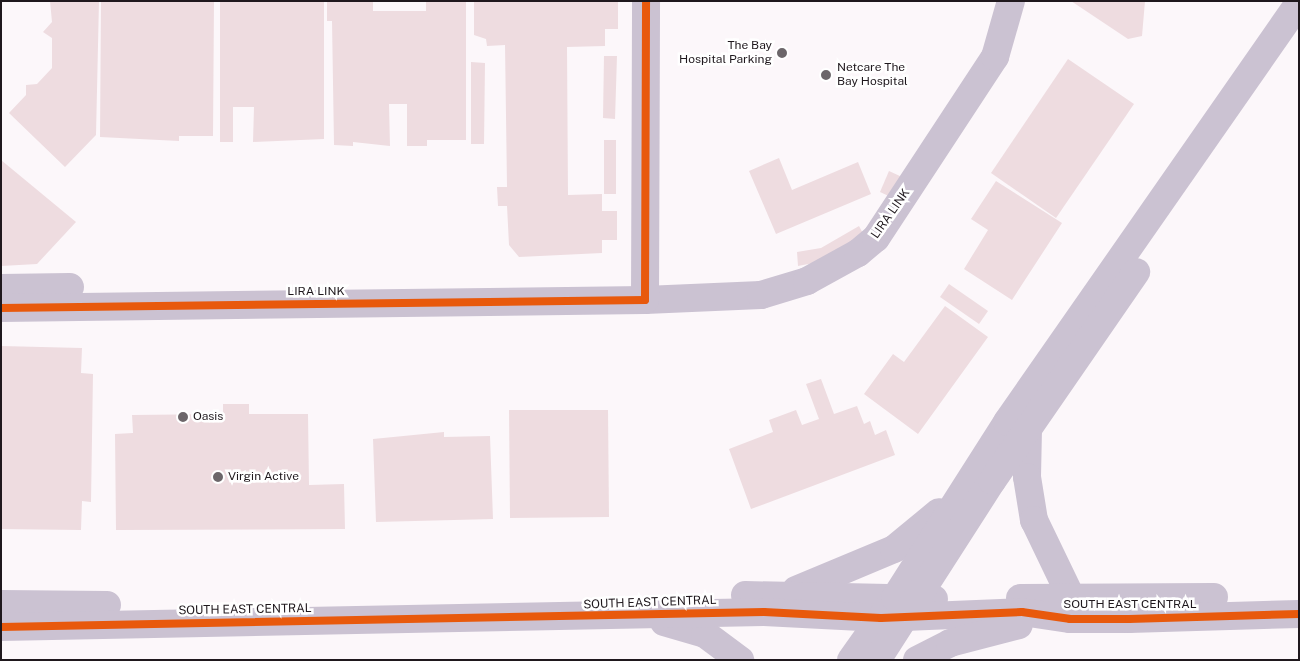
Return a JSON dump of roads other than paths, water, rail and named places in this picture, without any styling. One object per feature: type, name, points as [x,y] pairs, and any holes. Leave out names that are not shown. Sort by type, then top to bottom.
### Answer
[{"type":"street","points":[[634,1],[631,231],[638,293]]},
{"type":"street","points":[[638,293],[646,1]]},
{"type":"street","name":"LIRA LINK","points":[[1,288],[638,293],[672,296],[761,295],[786,289],[832,269],[876,238],[995,56],[1011,1]]},
{"type":"street","points":[[877,660],[900,608],[956,499],[1299,3]]},
{"type":"street","points":[[851,660],[900,608],[1028,429],[1299,37]]},
{"type":"street","name":"LIRA LINK","points":[[1,308],[638,293]]},
{"type":"street","points":[[917,660],[973,635],[1071,608],[1034,520],[1027,477],[1028,429]]},
{"type":"street","points":[[788,593],[894,549],[956,499]]},
{"type":"street","name":"SOUTH EAST CENTRAL","points":[[1,604],[350,607],[788,593],[900,608]]},
{"type":"street","name":"SOUTH EAST CENTRAL","points":[[1,626],[626,616],[900,608],[1022,612],[1299,597]]},
{"type":"street","name":"SOUTH EAST CENTRAL","points":[[1071,608],[1299,614]]},
{"type":"street","points":[[626,616],[699,632],[718,641],[740,660]]},
{"type":"place","name":"The Bay Hospital Parking","points":[[782,53]]},
{"type":"place","name":"Netcare The Bay Hospital","points":[[826,75]]},
{"type":"place","name":"Oasis","points":[[183,417]]},
{"type":"place","name":"Virgin Active","points":[[218,477]]}]
